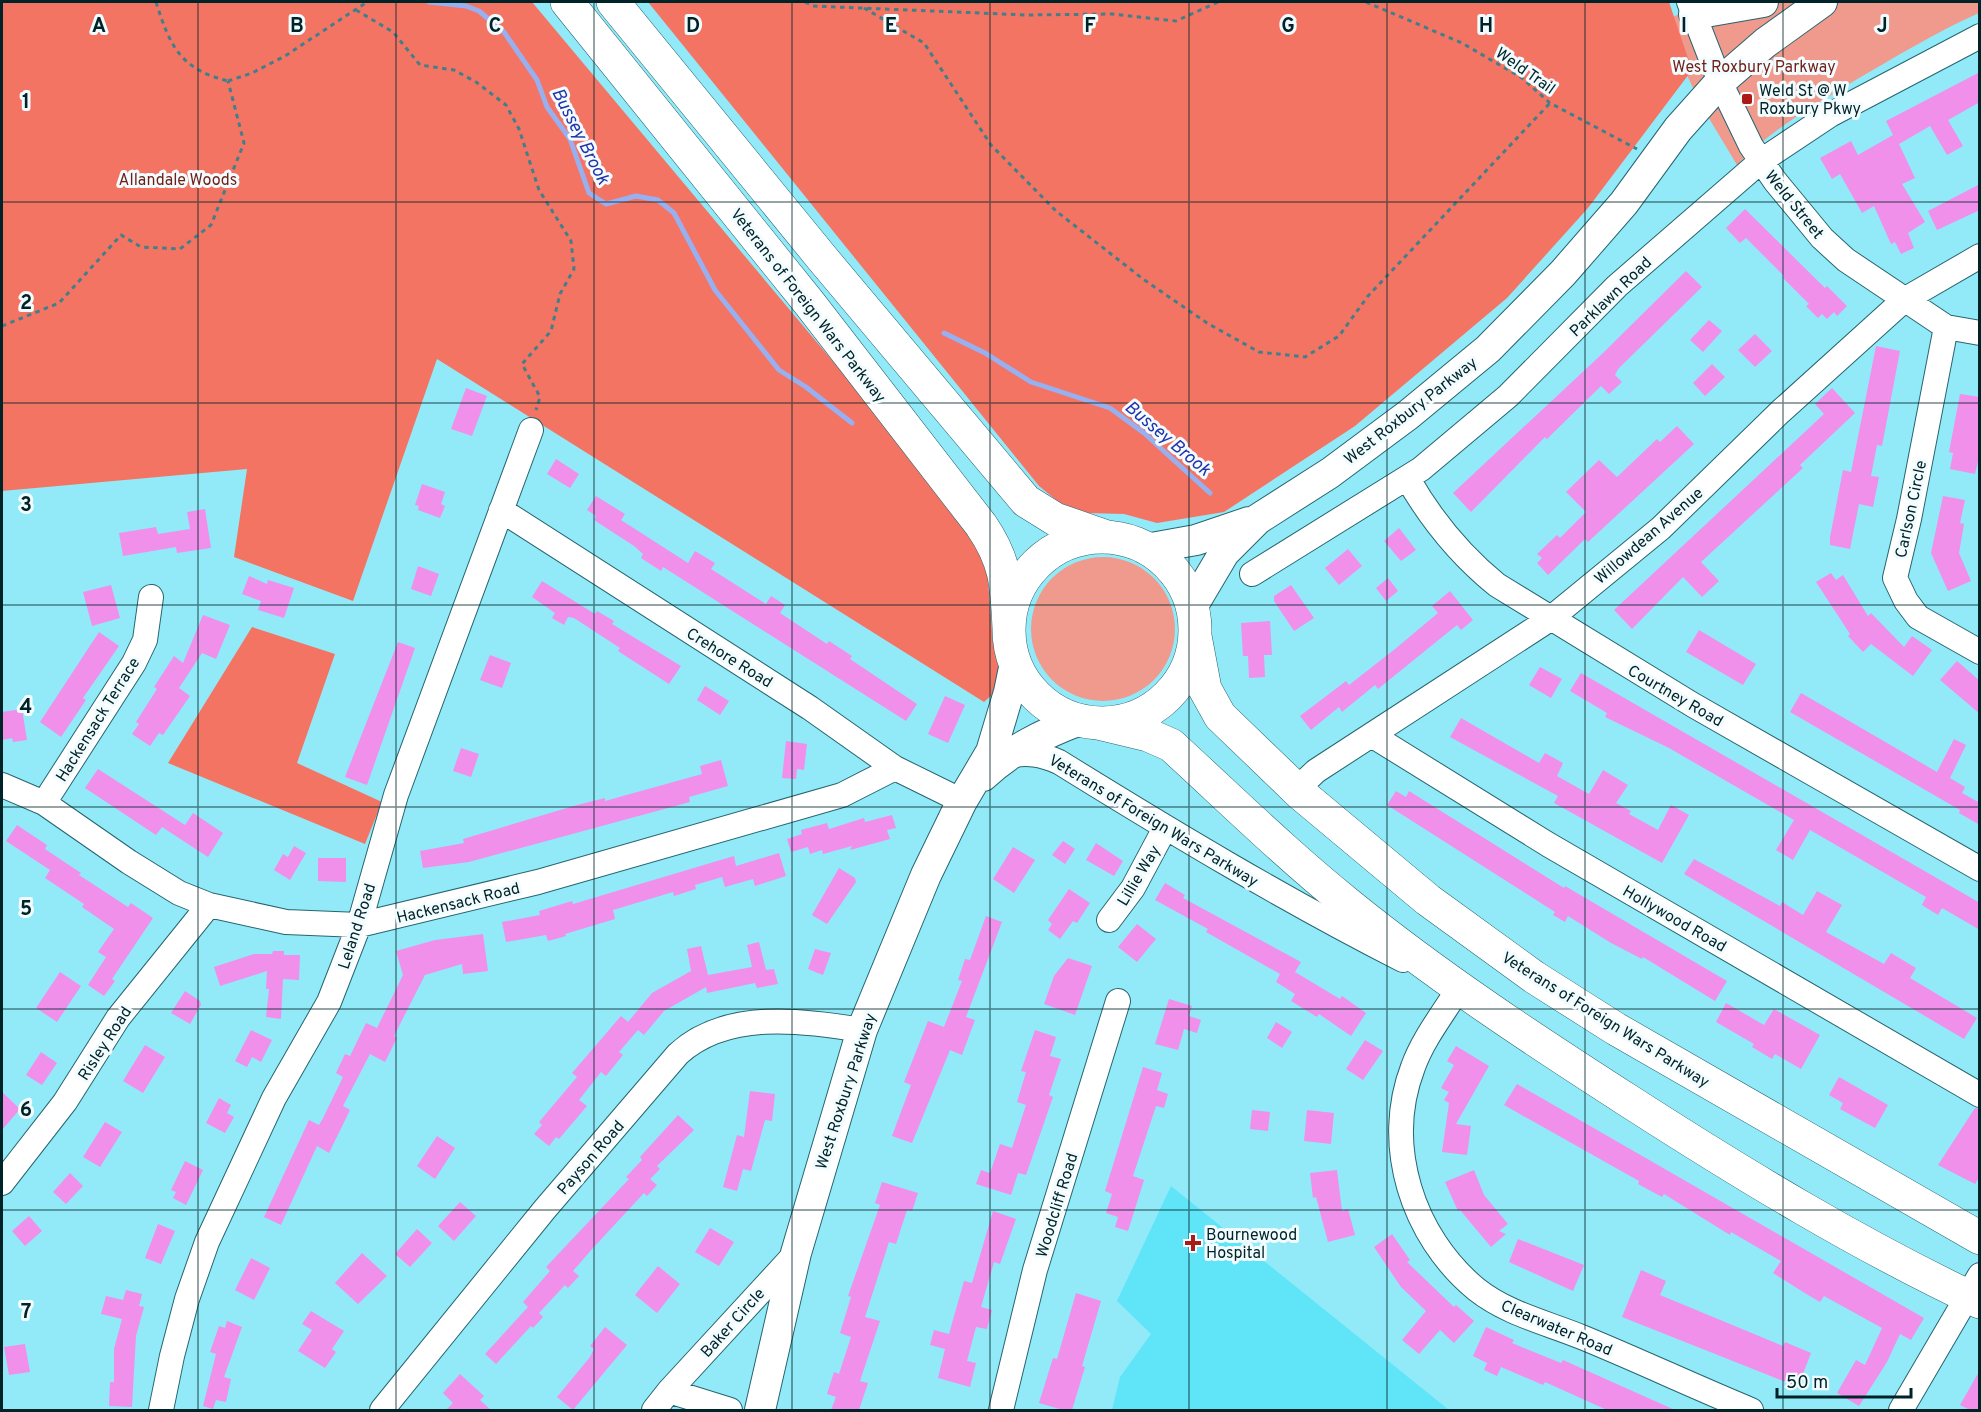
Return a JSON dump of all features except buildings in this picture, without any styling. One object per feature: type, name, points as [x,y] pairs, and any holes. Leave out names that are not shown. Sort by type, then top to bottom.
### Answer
[{"type":"highway","name":"Veterans of Foreign Wars Parkway","points":[[567,2],[810,304],[981,525],[1003,566],[1008,592],[1009,628]]},
{"type":"highway","points":[[613,2],[815,250],[1026,501],[1054,519],[1107,537],[1130,541],[1146,549],[1174,572],[1184,588],[1193,622],[1192,652],[1184,674],[1164,699],[1130,719],[1089,721],[1053,709],[1037,696],[1015,663],[1009,628],[1015,596],[1025,578],[1039,561],[1055,549],[1075,541],[1107,537]]},
{"type":"highway","name":"Veterans of Foreign Wars Parkway","points":[[1193,622],[1204,685],[1212,706],[1297,789],[1399,878],[1534,976],[1641,1044],[1980,1238]]},
{"type":"highway","name":"Veterans of Foreign Wars Parkway","points":[[1089,721],[1148,735],[1171,745],[1323,884],[1459,988],[1569,1063],[1723,1161],[1924,1275],[1976,1291]]},
{"type":"main road","points":[[1692,8],[1763,2]]},
{"type":"main road","name":"West Roxbury Parkway","points":[[1146,549],[1196,540],[1257,519],[1330,473],[1400,422],[1488,349],[1563,273],[1624,203],[1678,129],[1720,82],[1765,43],[1822,2]]},
{"type":"main road","name":"West Roxbury Parkway","points":[[1193,622],[1224,553],[1257,519]]},
{"type":"main road","name":"West Roxbury Parkway","points":[[760,1410],[796,1252],[862,1030],[926,875],[998,734],[1015,663]]},
{"type":"main road","name":"West Roxbury Parkway","points":[[967,793],[1004,756],[1036,737],[1089,721]]},
{"type":"street","name":"Weld Street","points":[[1692,8],[1720,82],[1761,161],[1822,238],[1846,260],[1946,327],[1980,333]]},
{"type":"street","name":"Parklawn Road","points":[[1252,574],[1408,479],[1508,396],[1617,286],[1761,161],[1830,115],[1980,36]]},
{"type":"street","name":"Willowdean Avenue","points":[[1297,789],[1317,771],[1550,619],[1661,528],[1780,412],[1904,300],[1980,255]]},
{"type":"street","name":"Carlson Circle","points":[[1946,327],[1910,519],[1895,578],[1906,602],[1918,617],[1980,652]]},
{"type":"street","name":"Leland Road","points":[[161,1410],[181,1322],[207,1242],[274,1098],[329,1002],[359,925],[396,795],[531,430]]},
{"type":"street","name":"Courtney Road","points":[[1408,479],[1440,531],[1474,567],[1497,585],[1693,705],[1980,869]]},
{"type":"street","name":"Crehore Road","points":[[501,510],[810,708],[895,768],[967,793]]},
{"type":"street","name":"Hackensack Terrace","points":[[44,803],[134,663],[145,640],[151,597]]},
{"type":"street","name":"Hollywood Road","points":[[1373,736],[1549,845],[1980,1095]]},
{"type":"street","name":"Veterans of Foreign Wars Parkway","points":[[1004,756],[1024,753],[1042,754],[1328,922],[1459,988]]},
{"type":"street","name":"Hackensack Road","points":[[2,785],[44,803],[149,875],[179,893],[209,905],[286,922],[359,925],[538,882],[820,801],[851,791],[895,768]]},
{"type":"street","name":"Lillie Way","points":[[1109,920],[1133,888],[1165,828]]},
{"type":"street","name":"Risley Road","points":[[2,1183],[65,1102],[118,1018],[209,905]]},
{"type":"street","name":"Clearwater Road","points":[[1459,988],[1414,1064],[1403,1104],[1401,1141],[1406,1182],[1430,1236],[1477,1289],[1515,1312],[1583,1338],[1751,1410]]},
{"type":"street","name":"Woodcliff Road","points":[[1000,1410],[1035,1270],[1098,1058],[1118,1001]]},
{"type":"street","name":"Payson Road","points":[[382,1410],[544,1209],[678,1054],[691,1042],[738,1025],[789,1022],[862,1030]]},
{"type":"street","name":"Baker Circle","points":[[654,1410],[796,1252]]},
{"type":"street","points":[[1901,1410],[1976,1291]]},
{"type":"street","points":[[669,1391],[730,1410]]},
{"type":"path","points":[[156,2],[168,38],[188,63],[205,75],[228,81],[252,73],[285,56],[367,2]]},
{"type":"path","points":[[805,2],[813,6],[1027,15],[1112,14],[1176,21],[1218,2]]},
{"type":"path","name":"Weld Trail","points":[[1365,2],[1462,44],[1522,78],[1550,103],[1637,149]]},
{"type":"path","points":[[864,8],[924,43],[991,145],[1056,211],[1152,285],[1207,323],[1259,352],[1305,357],[1339,336],[1368,296],[1550,103]]},
{"type":"path","points":[[356,10],[393,32],[420,65],[454,70],[476,82],[506,105],[519,129],[538,190],[572,241],[574,269],[560,294],[551,331],[522,363],[540,398],[531,430]]},
{"type":"path","points":[[2,326],[59,303],[121,235],[141,248],[180,249],[211,225],[244,143],[228,81]]},
{"type":"shaded area","name":"Bournewood Hospital","points":[[1171,1186],[1449,1410],[1112,1410],[1120,1377],[1151,1334],[1117,1301]]},
{"type":"green space","name":"Allandale Woods","points":[[2,2],[532,2],[985,543],[993,643],[1003,685],[984,702],[437,359],[353,601],[234,557],[247,469],[2,491]]},
{"type":"green space","points":[[648,2],[1669,2],[1692,70],[1588,208],[1507,298],[1355,426],[1224,512],[1157,523],[1124,514],[1086,513],[1061,504],[1039,486]]},
{"type":"green space","name":"West Roxbury Parkway","points":[[1701,2],[1979,2],[1979,13],[1913,47],[1819,102],[1776,131],[1737,165],[1701,105],[1662,22]]},
{"type":"green space","points":[[1103,557],[1131,562],[1154,578],[1170,601],[1175,629],[1170,657],[1154,680],[1131,696],[1103,701],[1075,696],[1052,680],[1036,657],[1031,629],[1036,601],[1052,578],[1075,562]]},
{"type":"green space","points":[[252,627],[335,654],[297,763],[382,802],[365,844],[168,763]]},
{"type":"waterway","name":"Bussey Brook","points":[[429,2],[466,6],[479,11],[504,32],[537,80],[547,107],[570,139],[589,193],[606,204],[636,196],[658,200],[674,213],[715,290],[779,370],[806,387],[852,423]]},
{"type":"waterway","name":"Bussey Brook","points":[[944,333],[985,353],[1031,382],[1110,408],[1144,433],[1210,493]]},
{"type":"place","name":"Weld St @ W Roxbury Pkwy","points":[[1747,99]]},
{"type":"place","name":"Bournewood Hospital","points":[[1193,1243]]}]
